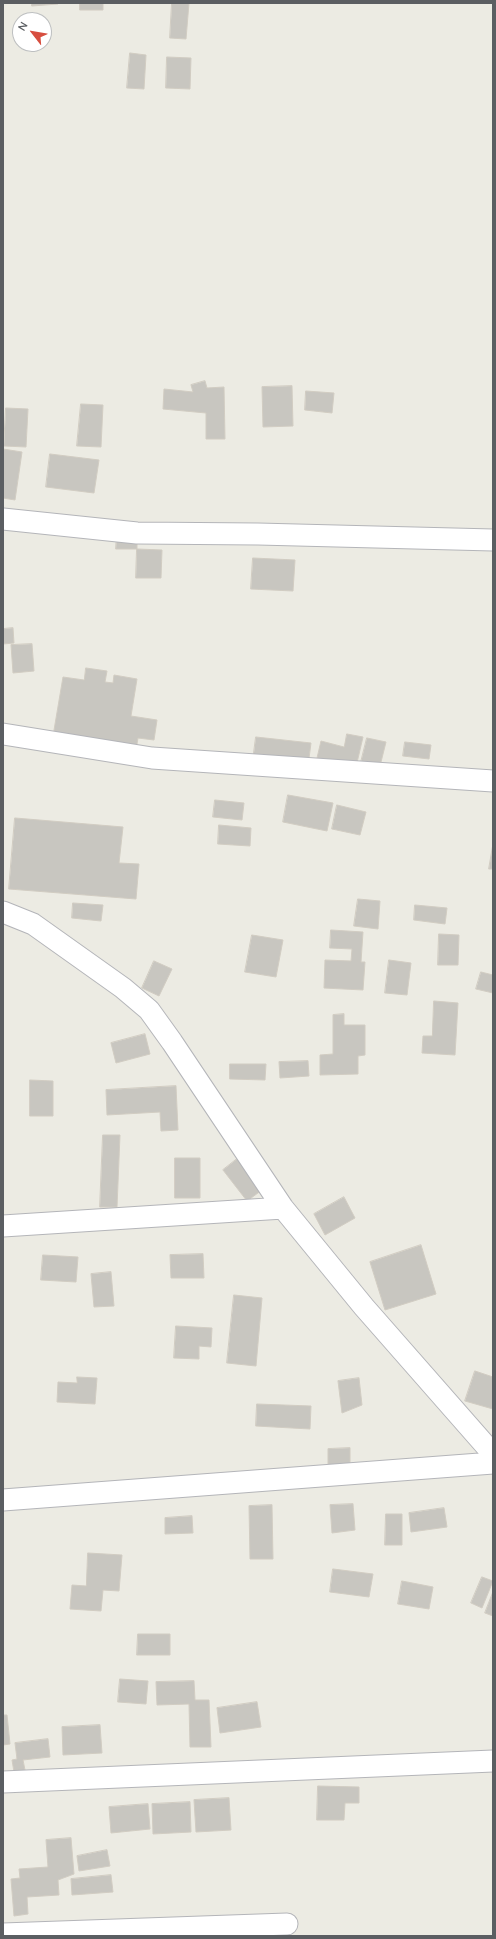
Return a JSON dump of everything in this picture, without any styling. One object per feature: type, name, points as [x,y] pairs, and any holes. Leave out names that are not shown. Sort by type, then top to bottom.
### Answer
[{"type":"street","points":[[3,519],[137,533],[258,534],[493,540]]},
{"type":"street","points":[[3,734],[152,758],[493,781]]},
{"type":"street","points":[[3,912],[33,924],[123,988],[148,1010],[172,1042],[283,1208],[364,1307],[493,1454]]},
{"type":"street","points":[[3,1226],[283,1208]]},
{"type":"street","points":[[3,1500],[493,1463]]},
{"type":"street","points":[[3,1782],[493,1761]]},
{"type":"street","points":[[3,1934],[287,1924]]},
{"type":"building","points":[[32,3],[58,3],[58,4],[32,6]]},
{"type":"building","points":[[80,3],[103,3],[103,10],[80,10]]},
{"type":"building","points":[[172,3],[189,3],[186,39],[170,38]]},
{"type":"building","points":[[130,53],[146,55],[144,89],[127,88]]},
{"type":"building","points":[[167,57],[191,58],[190,89],[166,88]]},
{"type":"building","points":[[205,381],[207,388],[224,387],[225,439],[206,439],[206,413],[163,409],[164,389],[193,392],[191,385]]},
{"type":"building","points":[[292,386],[293,426],[263,427],[262,387]]},
{"type":"building","points":[[306,391],[334,393],[332,413],[305,410]]},
{"type":"building","points":[[81,404],[103,405],[101,447],[77,446]]},
{"type":"building","points":[[6,408],[28,409],[26,447],[4,446]]},
{"type":"building","points":[[3,449],[22,452],[15,500],[3,498]]},
{"type":"building","points":[[50,454],[99,460],[94,493],[46,487]]},
{"type":"building","points":[[117,533],[137,533],[137,549],[116,549]]},
{"type":"building","points":[[137,549],[162,550],[161,578],[136,578]]},
{"type":"building","points":[[253,558],[295,560],[293,591],[251,589]]},
{"type":"building","points":[[13,628],[14,643],[3,644],[3,629]]},
{"type":"building","points":[[32,644],[34,671],[13,673],[11,645]]},
{"type":"building","points":[[86,668],[107,671],[105,682],[113,683],[114,675],[137,679],[131,716],[157,720],[154,740],[138,738],[136,750],[53,736],[63,677],[84,680]]},
{"type":"building","points":[[347,734],[363,737],[356,767],[317,758],[321,741],[344,747]]},
{"type":"building","points":[[256,737],[311,743],[308,766],[253,760]]},
{"type":"building","points":[[367,738],[386,742],[381,762],[360,766]]},
{"type":"building","points":[[405,742],[431,745],[429,759],[403,756]]},
{"type":"building","points":[[288,795],[333,803],[327,831],[283,822]]},
{"type":"building","points":[[215,800],[244,803],[242,820],[213,817]]},
{"type":"building","points":[[337,805],[366,812],[360,835],[332,829]]},
{"type":"building","points":[[15,818],[123,827],[119,863],[139,864],[136,899],[9,889]]},
{"type":"building","points":[[219,825],[251,828],[250,846],[218,844]]},
{"type":"building","points":[[493,844],[493,869],[489,869]]},
{"type":"building","points":[[358,899],[380,901],[378,929],[354,926]]},
{"type":"building","points":[[73,903],[103,905],[101,921],[72,918]]},
{"type":"building","points":[[415,905],[447,908],[445,924],[414,920]]},
{"type":"building","points":[[331,930],[363,932],[361,962],[365,962],[363,990],[324,988],[325,960],[351,961],[352,949],[330,948]]},
{"type":"building","points":[[439,934],[459,935],[458,965],[438,965]]},
{"type":"building","points":[[252,935],[283,940],[276,977],[245,972]]},
{"type":"building","points":[[389,960],[411,963],[407,995],[385,993]]},
{"type":"building","points":[[154,961],[172,969],[159,996],[142,988]]},
{"type":"building","points":[[481,972],[493,975],[493,993],[476,989]]},
{"type":"building","points":[[434,1001],[458,1003],[455,1055],[422,1053],[423,1036],[432,1036]]},
{"type":"building","points":[[344,1014],[344,1025],[365,1025],[365,1055],[358,1056],[358,1074],[320,1075],[320,1055],[333,1054],[333,1015]]},
{"type":"building","points":[[145,1034],[150,1054],[116,1063],[111,1043]]},
{"type":"building","points":[[308,1061],[309,1076],[280,1078],[279,1062]]},
{"type":"building","points":[[230,1064],[266,1064],[265,1080],[230,1079]]},
{"type":"building","points":[[30,1080],[53,1081],[53,1116],[30,1116]]},
{"type":"building","points":[[176,1086],[178,1130],[161,1131],[160,1112],[107,1115],[106,1090]]},
{"type":"building","points":[[103,1135],[120,1135],[117,1207],[100,1207]]},
{"type":"building","points":[[175,1158],[200,1158],[200,1198],[175,1198]]},
{"type":"building","points":[[237,1159],[262,1190],[247,1201],[223,1170]]},
{"type":"building","points":[[344,1197],[355,1218],[325,1235],[314,1214]]},
{"type":"building","points":[[421,1245],[436,1294],[385,1310],[370,1262]]},
{"type":"building","points":[[203,1254],[204,1278],[171,1278],[170,1255]]},
{"type":"building","points":[[43,1255],[78,1257],[76,1282],[41,1280]]},
{"type":"building","points":[[111,1272],[114,1306],[94,1307],[91,1274]]},
{"type":"building","points":[[234,1295],[262,1298],[256,1366],[227,1363]]},
{"type":"building","points":[[176,1326],[212,1328],[211,1347],[199,1346],[199,1359],[174,1358]]},
{"type":"building","points":[[475,1371],[493,1377],[493,1409],[465,1401]]},
{"type":"building","points":[[77,1377],[97,1378],[95,1404],[57,1402],[58,1382],[77,1383]]},
{"type":"building","points":[[359,1378],[362,1405],[342,1413],[338,1381]]},
{"type":"building","points":[[257,1404],[311,1406],[310,1429],[256,1426]]},
{"type":"building","points":[[350,1448],[350,1467],[328,1468],[328,1449]]},
{"type":"building","points":[[353,1504],[355,1530],[332,1533],[330,1505]]},
{"type":"building","points":[[272,1505],[273,1559],[250,1559],[249,1506]]},
{"type":"building","points":[[444,1508],[447,1527],[411,1532],[409,1513]]},
{"type":"building","points":[[386,1514],[402,1514],[402,1545],[385,1545]]},
{"type":"building","points":[[192,1516],[193,1533],[165,1534],[165,1518]]},
{"type":"building","points":[[88,1553],[122,1555],[119,1591],[103,1590],[101,1611],[70,1609],[72,1585],[86,1586]]},
{"type":"building","points":[[333,1569],[373,1574],[369,1597],[330,1592]]},
{"type":"building","points":[[482,1577],[493,1581],[482,1608],[471,1603]]},
{"type":"building","points":[[402,1581],[433,1587],[429,1609],[398,1604]]},
{"type":"building","points":[[493,1592],[493,1616],[485,1613]]},
{"type":"building","points":[[138,1634],[170,1634],[170,1655],[137,1655]]},
{"type":"building","points":[[120,1679],[148,1681],[146,1704],[118,1702]]},
{"type":"building","points":[[194,1681],[195,1700],[209,1700],[211,1747],[190,1747],[189,1704],[157,1705],[156,1682]]},
{"type":"building","points":[[257,1702],[261,1727],[220,1733],[217,1708]]},
{"type":"building","points":[[3,1715],[7,1715],[10,1744],[3,1745]]},
{"type":"building","points":[[100,1725],[102,1753],[63,1755],[62,1727]]},
{"type":"building","points":[[48,1739],[50,1757],[23,1760],[25,1770],[14,1772],[12,1760],[17,1759],[15,1743]]},
{"type":"building","points":[[318,1786],[359,1787],[359,1803],[345,1803],[344,1820],[317,1820]]},
{"type":"building","points":[[229,1798],[231,1830],[196,1832],[194,1800]]},
{"type":"building","points":[[190,1802],[191,1832],[153,1834],[152,1804]]},
{"type":"building","points":[[148,1804],[150,1829],[111,1833],[109,1807]]},
{"type":"building","points":[[71,1838],[74,1874],[58,1880],[59,1895],[27,1897],[28,1914],[14,1916],[11,1879],[20,1878],[19,1869],[48,1867],[46,1840]]},
{"type":"building","points":[[107,1850],[110,1866],[79,1871],[77,1856]]},
{"type":"building","points":[[111,1875],[113,1892],[72,1895],[71,1879]]}]
